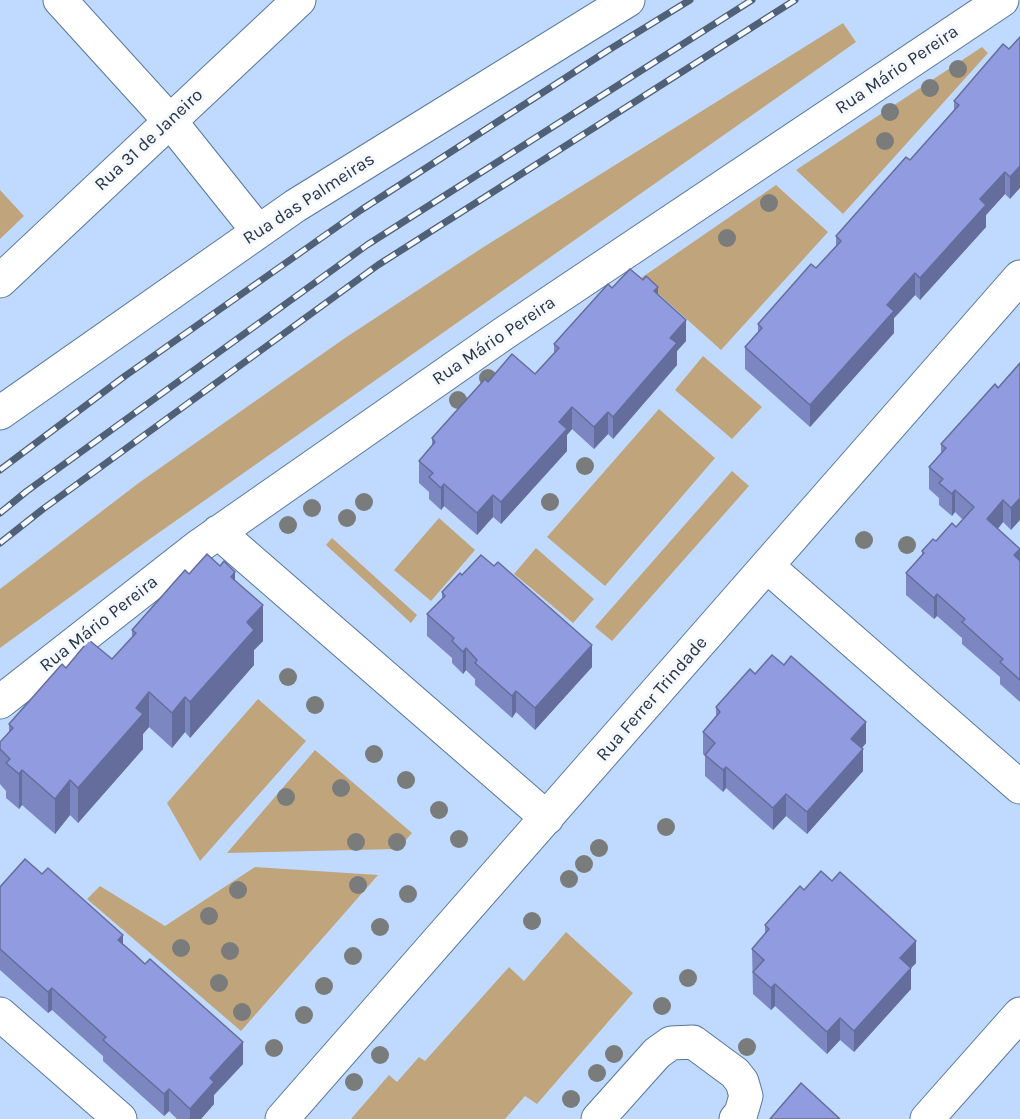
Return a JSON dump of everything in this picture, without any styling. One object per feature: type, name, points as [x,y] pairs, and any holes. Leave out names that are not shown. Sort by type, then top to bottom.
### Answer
[{"type":"street","points":[[60,0],[170,121],[258,231]]},
{"type":"street","name":"Rua 31 de Janeiro","points":[[0,281],[299,0]]},
{"type":"street","name":"Rua das Palmeiras","points":[[0,413],[295,206],[628,0]]},
{"type":"street","name":"Rua Mário Pereira","points":[[0,702],[218,532],[503,334],[1002,0]]},
{"type":"street","name":"Rua Ferrer Trindade","points":[[282,1119],[1020,277]]},
{"type":"street","points":[[218,532],[547,819]]},
{"type":"street","points":[[767,566],[1020,787]]},
{"type":"street","points":[[0,1014],[120,1119]]},
{"type":"street","points":[[927,1119],[1020,1014]]},
{"type":"street","points":[[598,1119],[657,1053],[671,1043],[693,1042],[718,1059],[742,1082],[746,1096],[741,1113],[736,1119]]},
{"type":"shaded area","points":[[843,23],[856,42],[147,541],[0,648],[0,589],[140,482],[345,338],[482,248]]},
{"type":"shaded area","points":[[982,47],[988,53],[843,214],[796,170]]},
{"type":"shaded area","points":[[776,185],[828,232],[721,350],[641,278]]},
{"type":"shaded area","points":[[0,190],[24,216],[0,239]]},
{"type":"shaded area","points":[[703,356],[762,407],[732,439],[675,390]]},
{"type":"shaded area","points":[[659,409],[715,458],[605,586],[547,537]]},
{"type":"shaded area","points":[[732,471],[749,486],[612,641],[595,627]]},
{"type":"shaded area","points":[[439,518],[475,550],[431,601],[394,570]]},
{"type":"shaded area","points":[[332,538],[417,615],[411,623],[326,545]]},
{"type":"shaded area","points":[[536,548],[594,599],[573,623],[514,574]]},
{"type":"shaded area","points":[[258,699],[306,741],[200,861],[167,803]]},
{"type":"shaded area","points":[[315,750],[412,833],[398,849],[227,853]]},
{"type":"shaded area","points":[[255,867],[378,875],[241,1031],[87,899],[100,886],[165,926]]},
{"type":"shaded area","points":[[566,932],[633,993],[537,1104],[525,1096],[505,1119],[351,1119],[389,1075],[397,1082],[419,1057],[425,1061],[509,967],[524,981]]},
{"type":"building","points":[[1020,37],[1020,166],[1010,177],[1005,172],[980,199],[986,205],[920,278],[915,273],[899,291],[887,305],[894,311],[810,405],[745,347],[762,328],[758,324],[811,264],[816,268],[841,241],[836,236],[906,157],[910,160],[959,105],[954,101],[1003,44],[1009,49]]},
{"type":"building","points":[[630,269],[643,280],[646,276],[658,287],[654,291],[686,320],[670,338],[677,343],[613,417],[608,412],[594,427],[572,407],[559,422],[567,429],[501,502],[493,495],[477,513],[444,484],[441,488],[429,477],[433,473],[419,461],[435,442],[432,438],[485,379],[488,382],[512,354],[535,374],[559,348],[554,344],[608,284],[612,288]]},
{"type":"building","points":[[1020,363],[1020,498],[1011,508],[1003,500],[987,519],[1020,549],[1014,555],[1020,561],[1020,680],[1000,662],[1003,659],[962,622],[965,619],[937,594],[934,598],[906,573],[933,539],[936,541],[952,523],[956,527],[974,507],[955,490],[952,494],[939,483],[943,479],[929,467],[946,448],[941,444],[995,384],[998,388]]},
{"type":"building","points":[[207,554],[220,566],[224,561],[235,572],[231,577],[263,605],[247,622],[254,630],[190,702],[185,697],[172,713],[149,692],[136,708],[143,714],[78,788],[70,780],[55,799],[22,770],[19,774],[6,763],[10,759],[0,749],[0,742],[13,728],[9,724],[62,664],[66,668],[89,640],[112,659],[136,633],[132,630],[185,570],[189,574]]},
{"type":"building","points":[[481,555],[494,566],[498,562],[592,645],[535,708],[516,691],[512,696],[475,663],[477,660],[466,648],[463,652],[452,641],[454,638],[427,614],[445,596],[442,592]]},
{"type":"building","points":[[772,655],[784,665],[791,656],[866,722],[851,739],[863,749],[807,812],[786,794],[773,808],[726,767],[723,770],[705,755],[715,743],[703,732],[720,712],[716,707],[750,669],[755,674]]},
{"type":"building","points":[[25,859],[42,874],[48,868],[123,935],[118,940],[145,964],[150,959],[243,1042],[210,1078],[214,1082],[190,1109],[169,1089],[164,1094],[103,1040],[106,1037],[52,988],[48,992],[0,949],[0,887]]},
{"type":"building","points":[[821,871],[832,881],[840,872],[916,941],[900,958],[911,968],[854,1031],[840,1018],[827,1032],[775,984],[771,988],[753,972],[764,960],[752,949],[769,929],[765,925],[800,886],[804,890]]},
{"type":"building","points":[[801,1083],[840,1119],[770,1119]]},
{"type":"railway","points":[[0,470],[125,376],[361,210],[690,0]]},
{"type":"railway","points":[[0,513],[27,491],[367,245],[752,0]]},
{"type":"railway","points":[[0,543],[43,509],[378,265],[795,0]]}]
